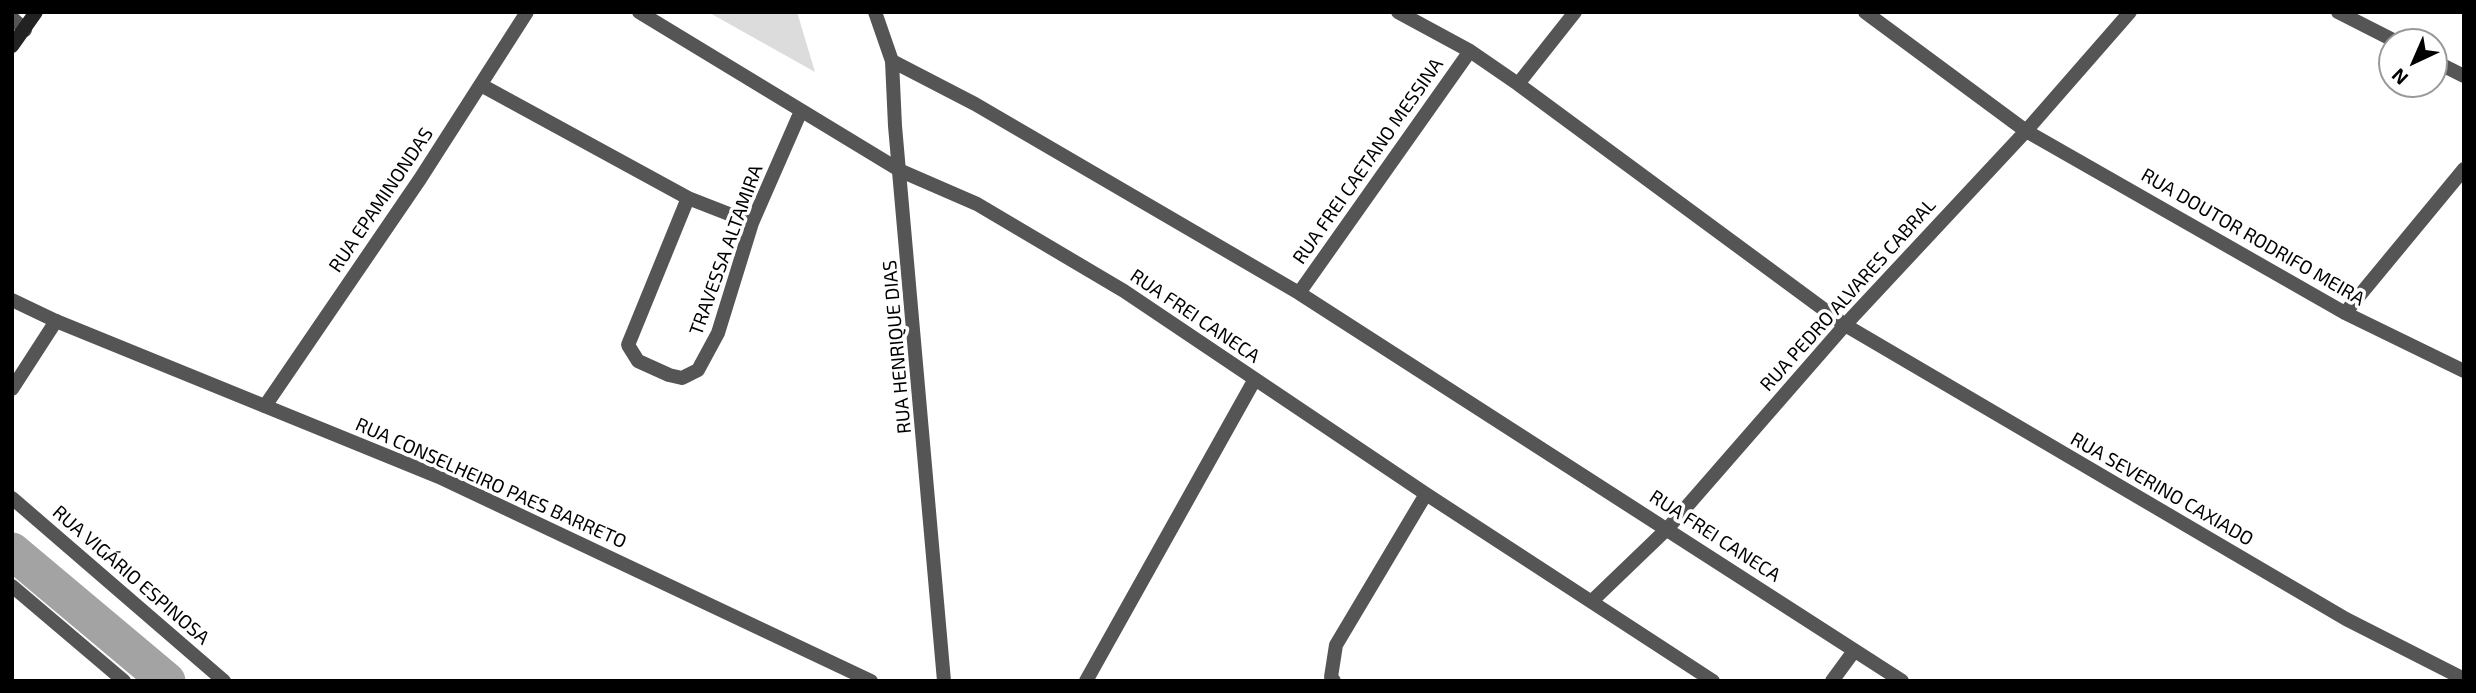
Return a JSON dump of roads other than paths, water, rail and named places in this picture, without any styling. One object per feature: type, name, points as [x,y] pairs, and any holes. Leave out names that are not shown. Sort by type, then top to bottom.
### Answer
[{"type":"main road","points":[[12,46],[36,12]]},
{"type":"street","name":"RUA EPAMINONDAS","points":[[265,406],[481,85],[527,12]]},
{"type":"street","name":"RUA FREI CANECA","points":[[639,12],[901,171],[977,204],[1124,291],[1426,494],[1713,681]]},
{"type":"street","name":"RUA HENRIQUE DIAS","points":[[875,12],[892,61],[895,126],[944,681]]},
{"type":"street","name":"RUA SEVERINO CAXIADO","points":[[1398,12],[1470,51],[1518,84],[1844,325],[2346,619],[2464,679]]},
{"type":"street","points":[[1518,84],[1575,12]]},
{"type":"street","name":"RUA DOUTOR RODRIFO MEIRA","points":[[1866,12],[2026,131],[2345,313],[2464,371]]},
{"type":"street","name":"RUA PEDRO ALVARES CABRAL","points":[[1592,601],[1668,528],[1844,325],[2026,131],[2130,12]]},
{"type":"street","points":[[2338,12],[2378,32]]},
{"type":"street","points":[[12,18],[25,30]]},
{"type":"street","name":"RUA FREI CAETANO MESSINA","points":[[1298,293],[1470,51]]},
{"type":"street","name":"RUA FREI CANECA","points":[[892,61],[975,104],[1298,293],[1668,528],[1902,681]]},
{"type":"street","points":[[2448,68],[2464,76]]},
{"type":"street","points":[[481,85],[688,198],[752,223]]},
{"type":"street","name":"TRAVESSA ALTAMIRA","points":[[688,198],[628,345],[638,361],[682,378],[691,375],[706,358],[718,333],[752,223],[801,111]]},
{"type":"street","points":[[2345,313],[2464,169]]},
{"type":"street","name":"RUA CONSELHEIRO PAES BARRETO","points":[[12,300],[55,321],[439,477],[870,681]]},
{"type":"street","points":[[12,388],[55,321]]},
{"type":"street","points":[[1086,681],[1255,379]]},
{"type":"street","points":[[1334,681],[1336,645],[1426,494]]},
{"type":"street","name":"RUA VIGÁRIO ESPINOSA","points":[[12,498],[224,681]]},
{"type":"street","points":[[12,586],[124,681]]},
{"type":"street","points":[[1832,681],[1854,651]]},
{"type":"waterway","points":[[12,551],[167,681]]}]
